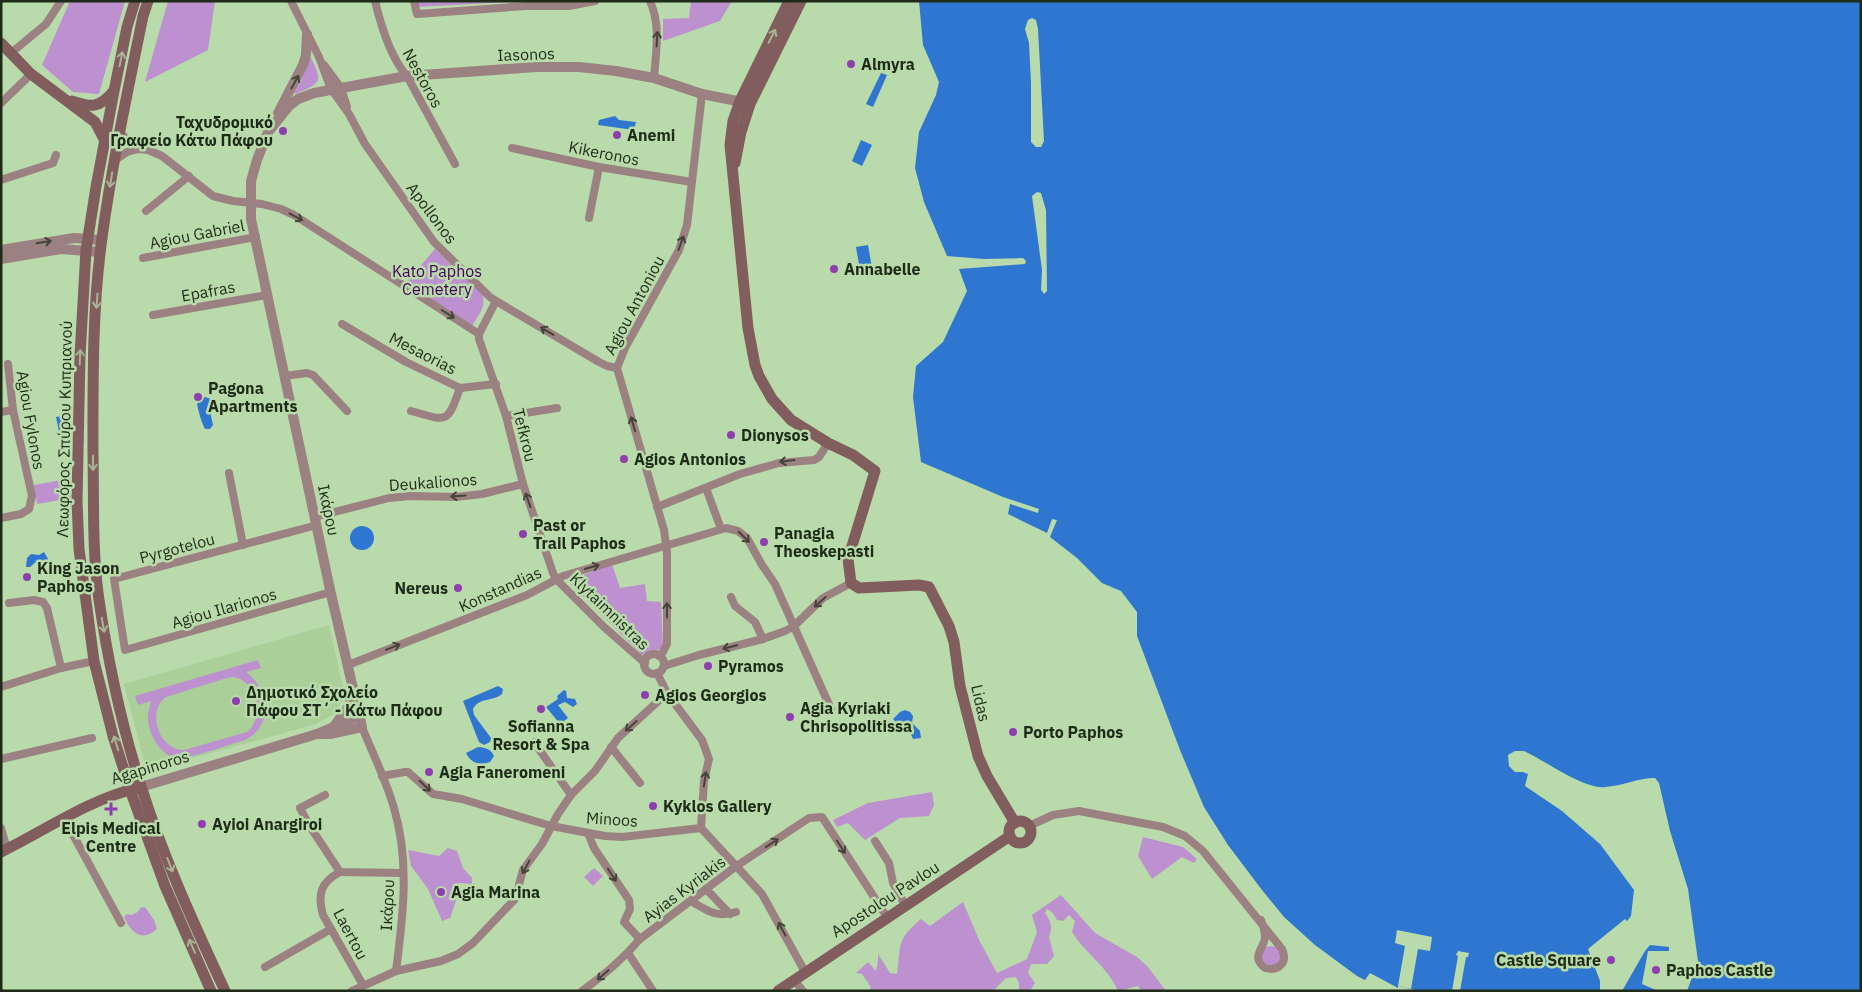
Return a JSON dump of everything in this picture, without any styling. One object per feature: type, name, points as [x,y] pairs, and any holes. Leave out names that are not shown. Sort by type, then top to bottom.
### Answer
[{"type":"main road","name":"Λεωφόρος Σπύρου Κυπριανού","points":[[135,1],[127,27],[114,91],[86,250],[80,356],[77,501],[80,558],[94,661],[113,736],[225,991]]},
{"type":"main road","name":"Λεωφόρος Σπύρου Κυπριανού","points":[[148,1],[143,16],[119,132],[101,240],[96,315],[93,442],[94,544],[98,598],[135,788],[165,886],[211,991]]},
{"type":"main road","points":[[744,106],[789,1]]},
{"type":"main road","points":[[801,1],[744,106],[733,121],[730,145],[732,182],[748,328],[759,376],[772,399],[792,420],[875,471],[848,559],[851,583]]},
{"type":"main road","points":[[1,43],[30,74],[95,122],[105,141]]},
{"type":"main road","points":[[66,99],[92,106],[105,102],[114,91]]},
{"type":"main road","name":"Lidas","points":[[851,583],[859,588],[919,585],[929,587],[949,626],[954,642],[960,686],[978,756],[987,776],[1015,822]]},
{"type":"main road","name":"Agapinoros","points":[[4,850],[64,818],[115,794],[135,788]]},
{"type":"main road","points":[[1015,822],[1022,822],[1029,826],[1030,835],[1025,842],[1016,842],[1010,836],[1009,829],[1015,822]]},
{"type":"main road","name":"Apostolou Pavlou","points":[[778,991],[1010,836]]},
{"type":"street","points":[[11,53],[46,24],[61,1]]},
{"type":"street","name":"Apollonos","points":[[291,1],[365,144],[428,234],[455,264],[496,301],[599,362],[617,368]]},
{"type":"street","name":"Nestoros","points":[[375,1],[392,52],[455,164]]},
{"type":"street","points":[[414,1],[417,14],[526,6],[569,6],[595,1]]},
{"type":"street","points":[[650,1],[654,11],[658,35],[654,78]]},
{"type":"street","points":[[273,125],[303,65],[306,55],[307,34]]},
{"type":"street","name":"Iasonos","points":[[336,89],[407,76],[537,67],[579,67],[654,78],[744,106]]},
{"type":"street","points":[[1,103],[30,74]]},
{"type":"street","name":"Ικάρου","points":[[336,89],[314,93],[298,99],[289,106],[273,125],[257,160],[251,181],[251,219],[360,722],[398,821],[402,847],[403,915],[396,971]]},
{"type":"street","name":"Agiou Antoniou","points":[[659,656],[664,652],[667,644],[666,546],[657,507],[617,368],[625,348],[679,250],[687,225],[702,94]]},
{"type":"street","points":[[119,132],[138,148],[162,156],[214,196],[281,209],[301,219],[479,334],[496,301]]},
{"type":"street","points":[[114,160],[138,148]]},
{"type":"street","name":"Kikeronos","points":[[512,148],[599,167],[692,182]]},
{"type":"street","points":[[1,180],[53,163],[56,155]]},
{"type":"street","points":[[589,218],[599,167]]},
{"type":"street","points":[[146,211],[189,176]]},
{"type":"street","name":"Agiou Gabriel","points":[[143,258],[256,237]]},
{"type":"street","points":[[1,250],[55,240],[88,238],[101,240]]},
{"type":"street","points":[[1,260],[61,249],[100,252]]},
{"type":"street","name":"Epafras","points":[[154,315],[267,295]]},
{"type":"street","name":"Mesaorias","points":[[342,324],[406,362],[460,388],[496,384]]},
{"type":"street","name":"Tefkrou","points":[[479,334],[506,416],[523,484],[556,579]]},
{"type":"street","name":"Agiou Fylonos","points":[[1,518],[21,514],[29,509],[32,496],[13,410],[8,364]]},
{"type":"street","points":[[284,376],[308,373],[313,375],[347,411]]},
{"type":"street","points":[[411,411],[438,419],[444,418],[452,412],[460,388]]},
{"type":"street","points":[[506,416],[557,408]]},
{"type":"street","points":[[1,412],[13,410]]},
{"type":"street","points":[[657,507],[779,462],[814,460],[828,443]]},
{"type":"street","points":[[229,473],[243,545]]},
{"type":"street","name":"Deukalionos","points":[[316,521],[389,498],[410,496],[456,497],[482,494],[523,484]]},
{"type":"street","points":[[706,488],[721,529],[726,528],[738,531],[747,538],[775,584],[831,709]]},
{"type":"street","name":"Pyrgotelou","points":[[125,650],[114,579],[243,545],[316,521]]},
{"type":"street","name":"Konstandias","points":[[348,665],[527,595],[556,579],[721,529]]},
{"type":"street","name":"Klytaimnistras","points":[[556,579],[644,664]]},
{"type":"street","points":[[664,666],[659,656],[654,655],[649,656],[644,664],[649,673],[657,673],[664,666],[763,639],[793,627],[823,598],[851,583]]},
{"type":"street","name":"Agiou Ilarionos","points":[[125,650],[331,592]]},
{"type":"street","points":[[731,597],[735,606],[755,622],[763,639]]},
{"type":"street","points":[[9,603],[34,600],[43,602],[47,608],[61,668]]},
{"type":"street","points":[[1,687],[61,668],[94,661]]},
{"type":"street","points":[[657,673],[667,693],[702,740],[709,759],[704,781],[701,828],[762,894],[805,972]]},
{"type":"street","points":[[334,726],[349,706],[353,690]]},
{"type":"street","points":[[352,991],[396,971],[450,958],[473,943],[515,899],[523,870],[542,844],[571,795],[594,771],[618,738],[667,693]]},
{"type":"street","name":"Agapinoros","points":[[317,734],[330,734],[360,722]]},
{"type":"street","name":"Agapinoros","points":[[135,788],[317,734],[334,726],[360,722]]},
{"type":"street","points":[[1,759],[92,738]]},
{"type":"street","points":[[534,742],[571,795]]},
{"type":"street","points":[[611,747],[640,783]]},
{"type":"street","name":"Minoos","points":[[382,776],[408,772],[433,794],[462,799],[551,826],[588,833],[622,837],[701,828]]},
{"type":"street","points":[[325,795],[300,808],[309,826],[340,872],[403,873]]},
{"type":"street","points":[[1029,826],[1052,815],[1078,811],[1169,829],[1185,836],[1203,851],[1261,920],[1280,946],[1284,959],[1280,966],[1274,969],[1265,968],[1258,955],[1265,934],[1261,920]]},
{"type":"street","name":"Ayias Kyriakis","points":[[582,991],[598,980],[640,940],[706,889],[809,818],[822,817],[887,917]]},
{"type":"street","points":[[64,818],[121,924]]},
{"type":"street","points":[[1,828],[4,850]]},
{"type":"street","points":[[588,833],[594,848],[629,900],[630,909],[624,922],[640,940]]},
{"type":"street","points":[[875,841],[889,863],[893,883],[905,905]]},
{"type":"street","name":"Laertou","points":[[340,872],[330,878],[325,884],[320,897],[323,915],[363,985]]},
{"type":"street","points":[[691,901],[712,913],[725,915],[733,913],[706,889]]},
{"type":"street","points":[[265,967],[332,929]]},
{"type":"street","points":[[1262,947],[1270,943],[1280,946]]},
{"type":"street","points":[[628,953],[653,991]]},
{"type":"street","points":[[794,980],[803,991]]},
{"type":"shaded area","name":"Δημοτικό Σχολείο Πάφου ΣΤ΄ - Κάτω Πάφου","points":[[329,625],[345,696],[334,714],[316,724],[157,768],[145,764],[124,684]]},
{"type":"green space","points":[[70,1],[125,1],[99,94],[73,92],[42,65]]},
{"type":"green space","points":[[168,1],[215,1],[208,50],[145,82]]},
{"type":"green space","points":[[417,1],[530,1],[417,7]]},
{"type":"green space","points":[[691,1],[732,1],[720,21],[663,41],[663,19],[689,18]]},
{"type":"green space","points":[[309,58],[311,58],[318,73],[317,81],[296,94],[294,92],[301,81]]},
{"type":"green space","name":"Kato Paphos Cemetery","points":[[435,249],[482,293],[483,306],[472,326],[405,284]]},
{"type":"green space","points":[[68,479],[71,498],[37,504],[34,485]]},
{"type":"green space","points":[[612,564],[620,588],[645,584],[647,601],[661,602],[663,648],[642,655],[568,581]]},
{"type":"green space","points":[[258,660],[261,668],[246,672],[260,688],[265,707],[264,717],[261,726],[245,740],[196,755],[174,758],[158,746],[151,733],[148,713],[151,701],[138,705],[135,696]],"holes":[[[234,677],[242,680],[253,692],[257,710],[253,726],[247,732],[184,750],[168,744],[162,737],[156,720],[160,703],[166,697],[227,678]]]},
{"type":"green space","points":[[932,792],[934,805],[929,816],[900,818],[865,840],[848,823],[837,827],[833,820],[868,803]]},
{"type":"green space","points":[[1143,837],[1183,847],[1197,859],[1194,863],[1182,857],[1152,879],[1138,856]]},
{"type":"green space","points":[[448,848],[457,851],[463,868],[472,878],[472,884],[460,883],[455,885],[453,892],[457,898],[450,918],[442,921],[428,889],[411,866],[408,850],[439,856]]},
{"type":"green space","points":[[594,868],[603,876],[593,886],[584,877]]},
{"type":"green space","points":[[1061,895],[1095,933],[1137,957],[1148,967],[1166,991],[1141,991],[1138,986],[1118,991],[1114,982],[1072,932],[1075,921],[1069,915],[1063,921],[1057,920],[1052,912],[1047,909],[1045,913],[1051,924],[1049,937],[1054,956],[1047,964],[1031,964],[1028,973],[1035,983],[1030,991],[1019,991],[1019,983],[1016,977],[1006,978],[993,991],[869,991],[871,987],[862,974],[856,973],[868,962],[876,971],[878,954],[890,973],[897,974],[901,944],[907,932],[921,919],[930,926],[963,902],[979,940],[997,973],[1027,959],[1037,932],[1032,915]]},
{"type":"green space","points":[[145,907],[154,920],[157,929],[146,935],[141,935],[133,931],[124,917],[127,914],[131,915],[138,912],[140,908]]},
{"type":"green space","points":[[1271,946],[1278,949],[1281,956],[1278,963],[1271,966],[1264,963],[1261,956],[1264,949]]},
{"type":"water","points":[[919,1],[1861,1],[1861,991],[1687,991],[1698,961],[1688,889],[1670,831],[1659,783],[1655,778],[1649,778],[1597,787],[1576,779],[1524,751],[1515,751],[1508,755],[1509,766],[1515,772],[1528,774],[1525,786],[1562,811],[1600,844],[1634,890],[1631,916],[1627,921],[1625,919],[1588,949],[1600,981],[1600,991],[1419,991],[1398,986],[1398,988],[1370,973],[1365,980],[1357,976],[1315,945],[1284,917],[1228,845],[1204,807],[1180,750],[1137,636],[1137,612],[1121,591],[1102,583],[1077,558],[1050,537],[1057,520],[1052,519],[1047,533],[1008,514],[1010,504],[1038,513],[1039,509],[1003,497],[921,462],[913,397],[916,366],[943,342],[967,291],[959,269],[1025,264],[1026,261],[1023,258],[984,259],[947,256],[924,202],[915,168],[919,132],[936,95],[939,82],[923,45]]},
{"type":"water","points":[[881,73],[887,75],[873,107],[866,104]]},
{"type":"water","points":[[615,116],[619,120],[636,122],[634,130],[598,125],[599,120]]},
{"type":"water","points":[[861,140],[872,145],[862,166],[852,161]]},
{"type":"water","points":[[868,245],[872,268],[860,270],[856,247]]},
{"type":"water","points":[[205,397],[211,399],[213,425],[210,429],[205,429],[197,404]]},
{"type":"water","points":[[67,415],[70,433],[60,436],[56,417]]},
{"type":"water","points":[[362,526],[367,527],[373,533],[373,543],[367,549],[362,550],[357,549],[351,543],[350,538],[351,533],[357,527]]},
{"type":"water","points":[[44,552],[48,559],[45,562],[38,560],[30,567],[26,567],[27,558],[31,554],[39,555]]},
{"type":"water","points":[[498,686],[503,689],[502,694],[482,701],[473,709],[474,715],[491,738],[490,742],[484,745],[479,742],[463,701]]},
{"type":"water","points":[[564,690],[566,691],[567,698],[575,699],[577,704],[573,707],[565,702],[558,705],[568,718],[560,724],[546,707],[558,699],[557,696]]},
{"type":"water","points":[[905,710],[913,716],[912,723],[920,731],[921,738],[913,739],[910,732],[906,732],[893,719]]},
{"type":"water","points":[[478,747],[491,751],[494,756],[490,762],[479,764],[468,756],[466,753]]},
{"type":"water","points":[[1650,945],[1669,947],[1669,951],[1648,951],[1642,984],[1658,991],[1622,991],[1645,951]]},
{"type":"pier","points":[[1032,18],[1036,20],[1038,29],[1044,141],[1041,147],[1036,147],[1031,142],[1029,43],[1025,29],[1028,20]]},
{"type":"pier","points":[[1037,192],[1041,193],[1046,210],[1047,291],[1044,294],[1041,290],[1042,270],[1032,196]]},
{"type":"pier","points":[[1397,930],[1432,937],[1430,951],[1418,949],[1411,989],[1398,986],[1405,946],[1395,943]]},
{"type":"pier","points":[[1458,951],[1469,953],[1468,957],[1466,957],[1460,991],[1452,991],[1458,956],[1456,955]]},
{"type":"place","name":"Almyra","points":[[851,64]]},
{"type":"place","name":"Ταχυδρομικό Γραφείο Κάτω Πάφου","points":[[283,131]]},
{"type":"place","name":"Anemi","points":[[617,135]]},
{"type":"place","name":"Annabelle","points":[[834,269]]},
{"type":"place","name":"Pagona Apartments","points":[[198,397]]},
{"type":"place","name":"Dionysos","points":[[731,435]]},
{"type":"place","name":"Agios Antonios","points":[[624,459]]},
{"type":"place","name":"Past or Trail Paphos","points":[[523,534]]},
{"type":"place","name":"Panagia Theoskepasti","points":[[764,542]]},
{"type":"place","name":"King Jason Paphos","points":[[27,577]]},
{"type":"place","name":"Nereus","points":[[458,588]]},
{"type":"place","name":"Pyramos","points":[[708,666]]},
{"type":"place","name":"Agios Georgios","points":[[645,695]]},
{"type":"place","name":"Δημοτικό Σχολείο Πάφου ΣΤ΄ - Κάτω Πάφου","points":[[236,701]]},
{"type":"place","name":"Sofianna Resort & Spa","points":[[541,709]]},
{"type":"place","name":"Agia Kyriaki Chrisopolitissa","points":[[790,717]]},
{"type":"place","name":"Porto Paphos","points":[[1013,732]]},
{"type":"place","name":"Agia Faneromeni","points":[[429,772]]},
{"type":"place","name":"Kyklos Gallery","points":[[653,806]]},
{"type":"place","name":"Elpis Medical Centre","points":[[111,809]]},
{"type":"place","name":"Ayioi Anargiroi","points":[[202,824]]},
{"type":"place","name":"Agia Marina","points":[[441,892]]},
{"type":"place","name":"Castle Square","points":[[1611,960]]},
{"type":"place","name":"Paphos Castle","points":[[1656,970]]}]
